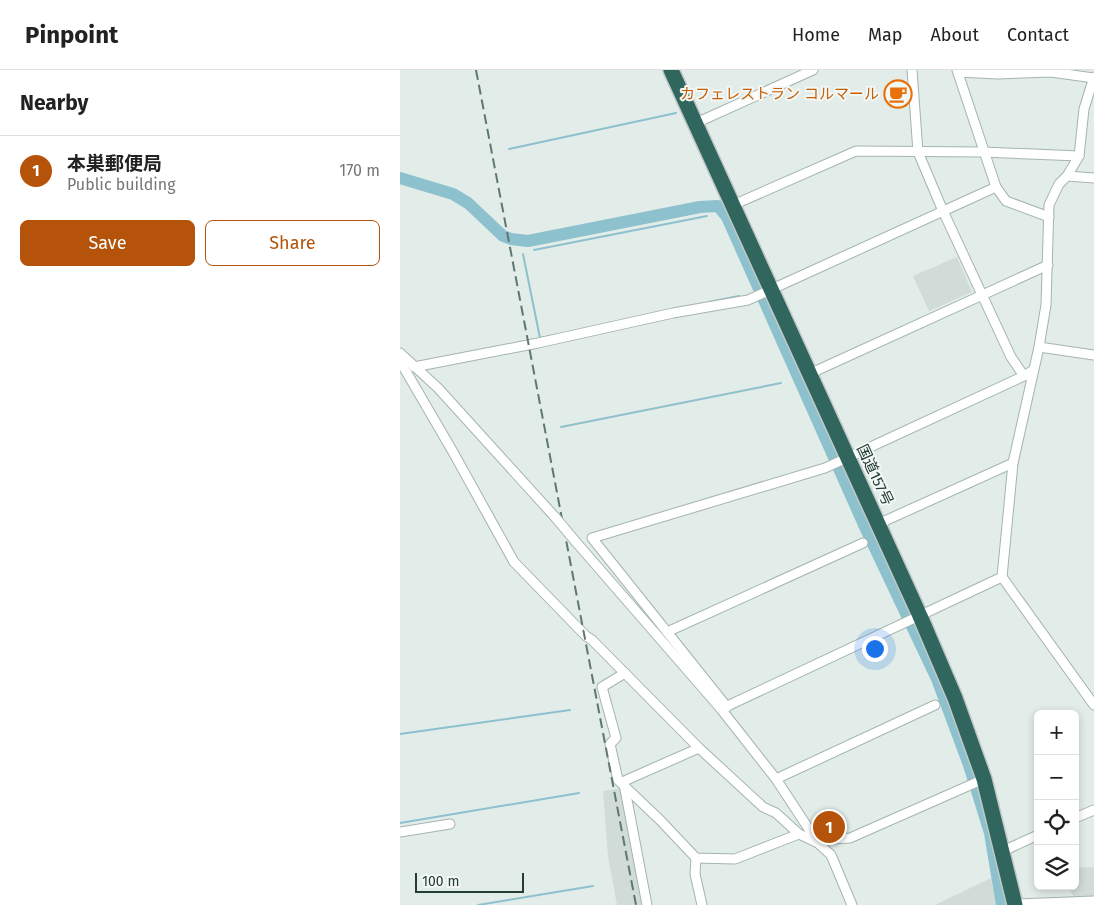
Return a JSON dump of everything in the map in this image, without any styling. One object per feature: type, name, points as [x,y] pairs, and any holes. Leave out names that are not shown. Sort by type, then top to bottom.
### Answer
[{"type":"highway","name":"国道157号","points":[[671,70],[733,205],[768,291],[848,458],[955,698],[984,779],[1015,904]]},
{"type":"street","points":[[696,123],[813,70]]},
{"type":"street","points":[[912,70],[918,152],[1010,356],[1024,376]]},
{"type":"street","points":[[1049,217],[1006,201],[996,188],[958,71],[998,74],[1051,72],[1094,77],[1084,109],[1079,156],[1067,176],[1059,184],[1049,205],[1049,217],[1048,265],[1046,305],[1039,347],[1013,463],[1002,577],[1094,705]]},
{"type":"street","points":[[733,205],[856,151],[983,152],[1079,156]]},
{"type":"street","points":[[1067,176],[1094,178]]},
{"type":"street","points":[[414,367],[538,343],[673,313],[748,300],[996,188]]},
{"type":"street","points":[[809,374],[1048,265]]},
{"type":"street","points":[[1039,347],[1094,355]]},
{"type":"street","points":[[400,353],[444,394],[724,708]]},
{"type":"street","points":[[400,361],[514,562],[549,600],[699,748],[763,807],[776,813],[799,834],[818,843],[831,839],[850,838],[984,779]]},
{"type":"street","points":[[852,905],[831,855],[818,843],[776,779],[667,632],[592,538],[825,468],[1024,376],[1033,370]]},
{"type":"street","points":[[878,524],[1013,463]]},
{"type":"street","points":[[667,632],[863,543]]},
{"type":"street","points":[[724,708],[1002,577]]},
{"type":"street","points":[[625,673],[602,687],[616,738],[610,744],[618,780],[696,858],[696,874],[702,905]]},
{"type":"street","points":[[776,779],[935,705]]},
{"type":"street","points":[[623,783],[699,748]]},
{"type":"street","points":[[623,783],[647,905]]},
{"type":"street","points":[[1079,816],[1094,810]]},
{"type":"street","points":[[400,832],[450,824]]},
{"type":"street","points":[[696,858],[735,859],[799,834]]},
{"type":"street","points":[[1003,851],[1034,837]]},
{"type":"street","points":[[1015,904],[1094,901]]},
{"type":"shaded area","points":[[957,257],[972,292],[929,311],[913,276]]},
{"type":"shaded area","points":[[622,788],[645,905],[617,905],[608,856],[603,791]]},
{"type":"shaded area","points":[[1094,867],[1094,905],[1077,903],[1070,890],[1079,890],[1079,868]]},
{"type":"shaded area","points":[[991,878],[996,905],[935,905]]},
{"type":"waterway","points":[[509,149],[676,113]]},
{"type":"waterway","points":[[400,178],[453,194],[468,203],[503,236],[528,241],[700,207],[718,206],[727,217],[865,527],[937,679],[969,765],[990,833],[1002,905]]},
{"type":"waterway","points":[[534,250],[707,216]]},
{"type":"waterway","points":[[523,254],[540,338],[565,333]]},
{"type":"waterway","points":[[709,302],[739,296]]},
{"type":"waterway","points":[[561,427],[781,383]]},
{"type":"waterway","points":[[400,734],[570,710]]},
{"type":"waterway","points":[[400,823],[579,793]]},
{"type":"waterway","points":[[478,905],[593,886]]},
{"type":"railway","points":[[476,70],[636,905]]},
{"type":"place","name":"カフェレストラン コルマール","points":[[898,94]]},
{"type":"place","name":"本巣郵便局","points":[[829,827]]}]
